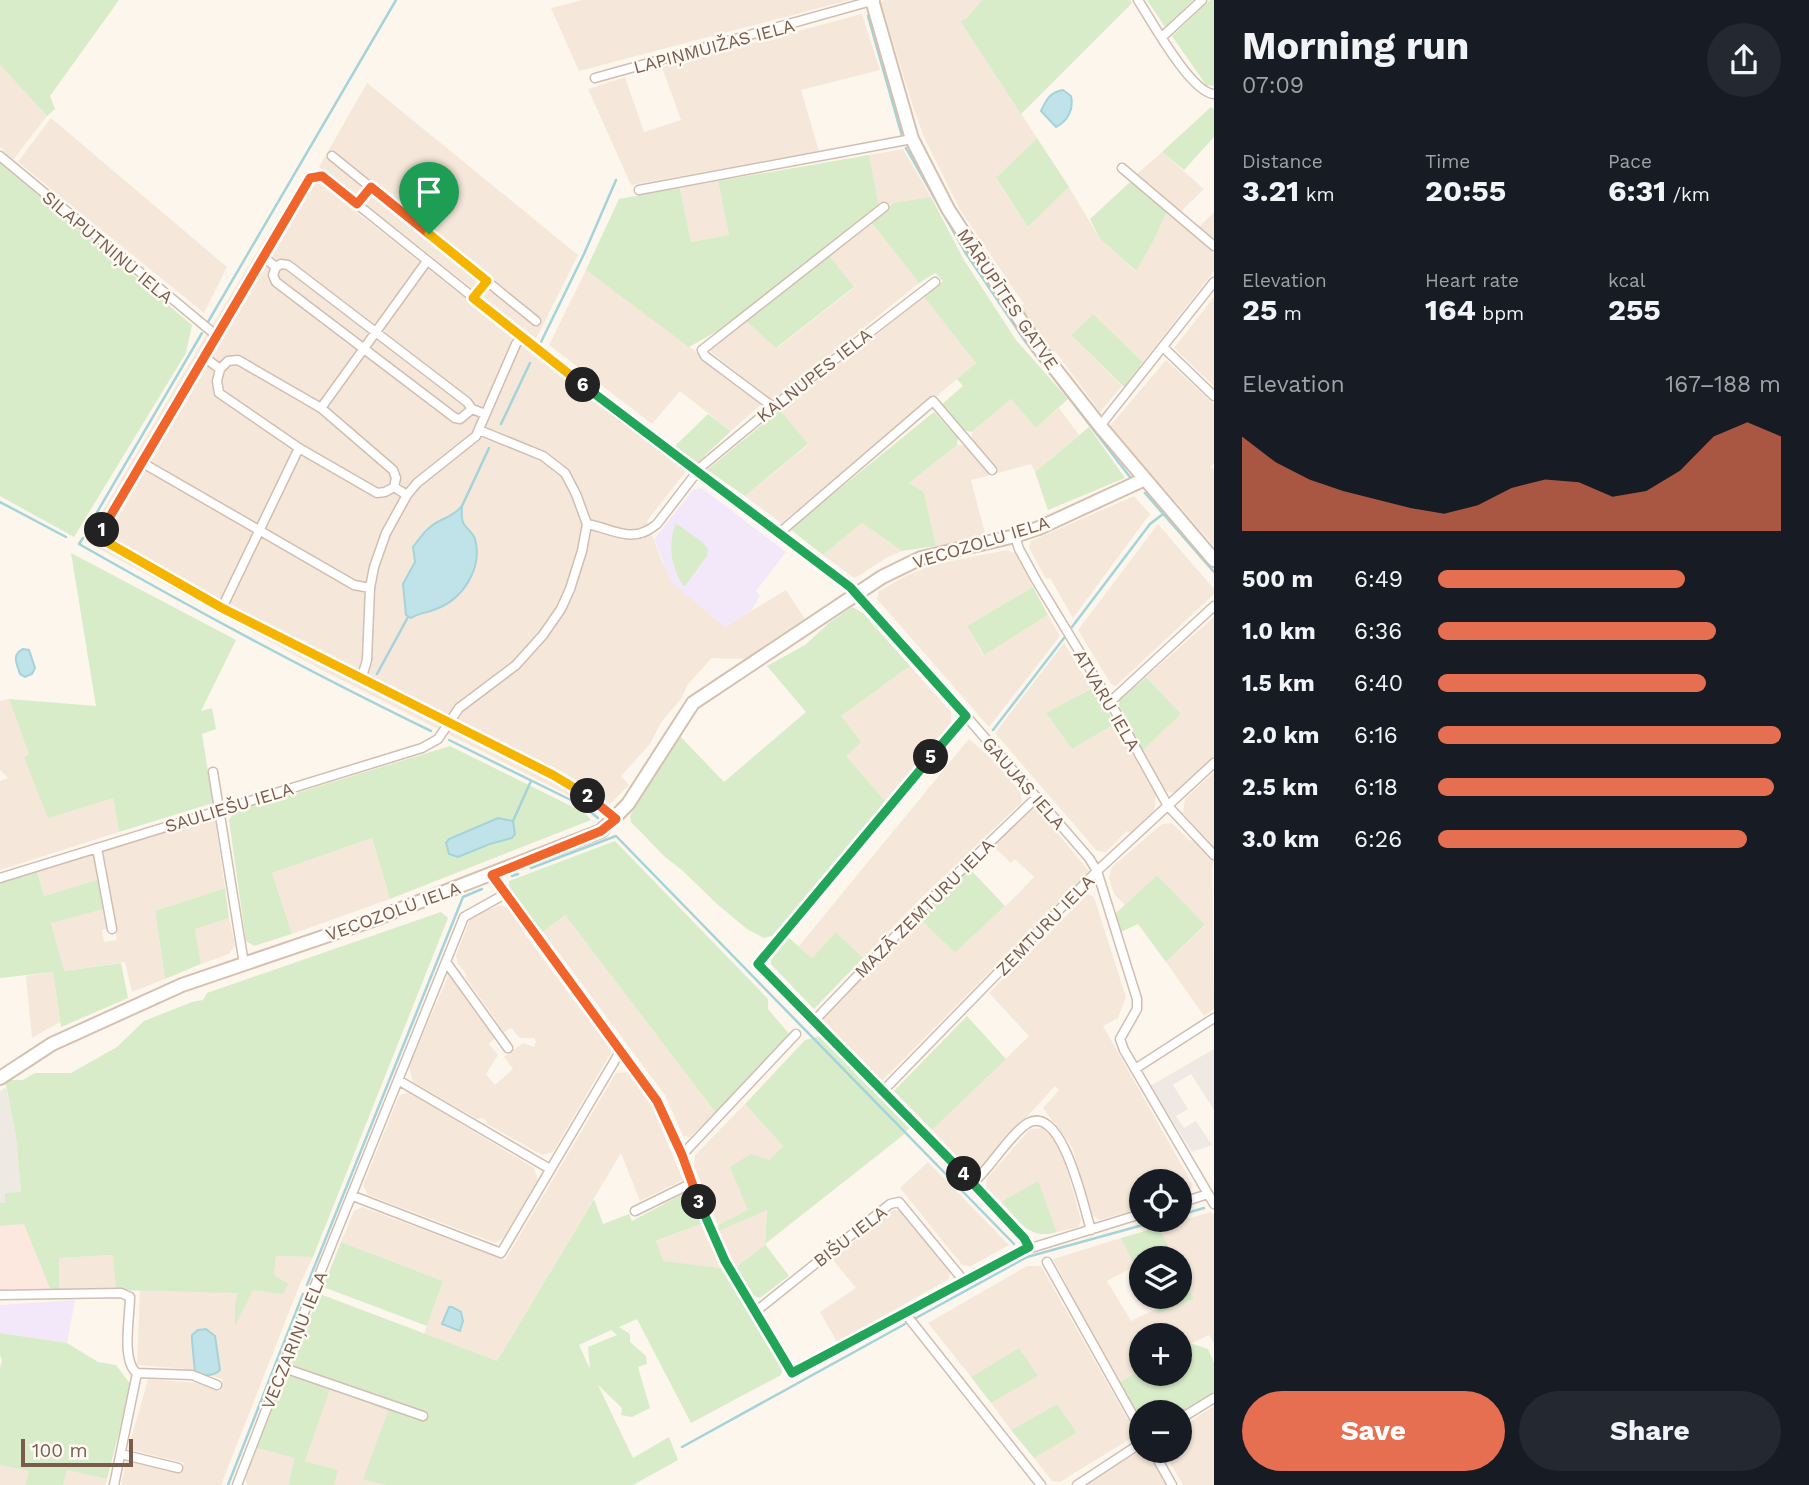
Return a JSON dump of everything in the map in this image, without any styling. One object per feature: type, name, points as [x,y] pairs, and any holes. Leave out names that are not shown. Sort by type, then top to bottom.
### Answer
[{"type":"street","points":[[1138,0],[1192,81],[1207,93],[1214,94]]},
{"type":"street","points":[[1162,37],[1202,0]]},
{"type":"street","name":"LAPIŅMUIŽAS IELA","points":[[596,78],[874,1]]},
{"type":"street","name":"MĀRUPĪTES GATVE","points":[[874,1],[912,139],[936,188],[986,270],[1038,347],[1100,426],[1214,560]]},
{"type":"street","points":[[639,190],[912,139]]},
{"type":"street","name":"SILAPUTNIŅU IELA","points":[[0,156],[217,336]]},
{"type":"street","points":[[332,156],[536,321]]},
{"type":"street","points":[[1122,168],[1214,246]]},
{"type":"street","name":"GAUJAS IELA","points":[[263,257],[310,178],[322,176],[522,337],[857,593],[1089,858],[1097,872],[1137,999],[1137,1009],[1120,1039],[1214,1204]]},
{"type":"street","points":[[357,204],[371,187]]},
{"type":"street","points":[[773,407],[705,356],[702,350],[884,206]]},
{"type":"street","points":[[276,267],[263,257],[98,537],[222,608],[577,789],[616,819]]},
{"type":"street","points":[[321,408],[427,261]]},
{"type":"street","points":[[472,409],[460,419],[455,418],[276,282],[273,275],[276,267],[281,264],[288,265],[467,402],[472,409],[485,414]]},
{"type":"street","points":[[473,298],[487,281]]},
{"type":"street","name":"KALNUPES IELA","points":[[587,524],[627,535],[637,536],[648,531],[657,524],[696,471],[773,407],[935,282]]},
{"type":"street","points":[[1100,426],[1214,282]]},
{"type":"street","points":[[361,680],[367,660],[370,588],[386,533],[407,495],[417,483],[464,448],[479,430],[516,344],[522,337]]},
{"type":"street","points":[[1164,348],[1214,396]]},
{"type":"street","points":[[204,358],[220,369]]},
{"type":"street","points":[[238,360],[321,408],[393,470],[396,478],[394,486],[386,492],[377,493],[299,448],[219,393],[217,381],[220,369],[228,361],[238,360]]},
{"type":"street","points":[[778,534],[933,401],[992,470]]},
{"type":"street","points":[[479,430],[530,450],[554,464],[571,482],[587,524]]},
{"type":"street","points":[[222,608],[299,448]]},
{"type":"street","points":[[141,462],[354,585],[370,588]]},
{"type":"street","name":"VECOZOLU IELA","points":[[0,1078],[52,1044],[182,985],[370,922],[601,831],[616,819],[635,793],[693,703],[857,593],[900,566],[921,558],[1015,536],[1145,480]]},
{"type":"street","points":[[394,486],[407,495]]},
{"type":"street","name":"SAULIEŠU IELA","points":[[0,878],[422,748],[438,739],[459,708],[516,665],[552,622],[573,582],[587,524]]},
{"type":"street","name":"ATVARU IELA","points":[[1015,536],[1019,549],[1168,806],[1214,855]]},
{"type":"street","points":[[1110,702],[1214,606]]},
{"type":"street","points":[[966,716],[758,964],[973,1183],[1024,1238],[1029,1247]]},
{"type":"street","name":"ZEMTURU IELA","points":[[882,1092],[1097,872],[1214,764]]},
{"type":"street","points":[[213,772],[244,964]]},
{"type":"street","name":"MAZĀ ZEMTURU IELA","points":[[814,1021],[928,902],[1037,797]]},
{"type":"street","points":[[97,848],[112,929]]},
{"type":"street","points":[[492,875],[657,1101],[725,1261],[792,1373],[1029,1247],[1129,1218]]},
{"type":"street","name":"VECZARIŅU IELA","points":[[237,1485],[464,917],[505,894]]},
{"type":"street","points":[[446,962],[508,1048]]},
{"type":"street","points":[[1135,1069],[1214,1018]]},
{"type":"street","points":[[682,1155],[796,1034]]},
{"type":"street","points":[[353,1196],[501,1253],[621,1051]]},
{"type":"street","points":[[398,1080],[550,1169]]},
{"type":"street","points":[[973,1183],[1019,1131],[1030,1122],[1043,1122],[1049,1125],[1067,1151],[1091,1230]]},
{"type":"street","points":[[635,1211],[692,1183]]},
{"type":"street","points":[[1192,1199],[1208,1194]]},
{"type":"street","name":"BIŠU IELA","points":[[755,1312],[890,1204],[899,1202],[964,1280]]},
{"type":"street","points":[[1047,1262],[1129,1409]]},
{"type":"street","points":[[0,1295],[121,1293],[130,1297],[127,1356],[133,1370],[137,1373],[192,1375],[217,1385]]},
{"type":"street","points":[[904,1312],[1041,1485]]},
{"type":"street","points":[[284,1368],[423,1416]]},
{"type":"street","points":[[114,1485],[137,1373]]},
{"type":"street","points":[[1192,1412],[1214,1398]]},
{"type":"street","points":[[1077,1485],[1129,1451]]},
{"type":"street","points":[[121,1454],[178,1468]]},
{"type":"street","points":[[1160,1463],[1172,1485]]},
{"type":"shaded area","points":[[582,0],[850,0],[579,71],[551,8]]},
{"type":"shaded area","points":[[884,0],[982,0],[967,18],[960,21],[1037,138],[996,179],[1028,227],[1069,187],[1100,239],[1135,271],[1154,240],[1167,211],[1214,253],[1214,271],[1143,362],[1093,314],[1071,335],[1122,386],[1100,412],[1055,351],[1051,353],[1019,308],[1024,304],[960,210],[924,137],[913,107],[881,3]]},
{"type":"shaded area","points":[[862,14],[880,70],[801,90],[819,151],[631,185],[588,89],[625,77],[644,132],[681,120],[662,67]]},
{"type":"shaded area","points":[[0,65],[47,116],[13,160],[0,147]]},
{"type":"shaded area","points":[[367,83],[578,255],[536,339],[319,167]]},
{"type":"shaded area","points":[[51,118],[227,267],[204,313],[18,162]]},
{"type":"shaded area","points":[[903,149],[931,197],[879,206],[869,155]]},
{"type":"shaded area","points":[[1162,152],[1204,189],[1180,212],[1137,174]]},
{"type":"shaded area","points":[[306,172],[687,470],[647,521],[662,562],[725,627],[786,590],[805,619],[789,633],[748,659],[712,658],[688,684],[681,699],[662,721],[650,744],[621,776],[629,785],[600,814],[576,799],[322,670],[85,541]]},
{"type":"shaded area","points":[[718,181],[729,235],[691,242],[680,188]]},
{"type":"shaded area","points":[[1214,212],[1214,239],[1199,227]]},
{"type":"shaded area","points":[[871,222],[919,283],[773,401],[707,349],[744,319],[777,348],[854,288],[828,254]]},
{"type":"shaded area","points":[[586,270],[764,402],[731,431],[680,391],[652,424],[549,345]]},
{"type":"shaded area","points":[[924,297],[977,363],[781,523],[745,496],[808,445],[780,410]]},
{"type":"shaded area","points":[[1214,297],[1214,386],[1174,348]]},
{"type":"shaded area","points":[[1166,360],[1214,404],[1214,463],[1211,467],[1214,471],[1214,546],[1110,426]]},
{"type":"shaded area","points":[[1011,399],[1036,428],[1059,408],[1079,435],[1035,472],[1031,464],[998,473],[972,442],[972,432]]},
{"type":"shaded area","points":[[957,445],[965,445],[991,475],[971,480],[986,537],[936,546],[924,492],[909,483]]},
{"type":"shaded area","points":[[702,488],[786,552],[756,591],[760,596],[751,611],[725,627],[671,582],[654,539],[693,490]]},
{"type":"shaded area","points":[[1134,496],[1150,514],[1073,618],[1050,578],[1046,579],[1029,548],[1031,541]]},
{"type":"shaded area","points":[[862,523],[902,551],[853,577],[823,555]]},
{"type":"shaded area","points":[[1158,524],[1214,589],[1214,594],[1116,686],[1111,684],[1078,630]]},
{"type":"shaded area","points":[[1006,550],[1015,553],[1033,587],[967,626],[983,655],[1048,615],[1060,636],[989,727],[877,599],[879,591],[932,565]]},
{"type":"shaded area","points":[[1214,617],[1214,757],[1175,793],[1164,791],[1142,751],[1181,714],[1146,677]]},
{"type":"shaded area","points":[[1064,643],[1091,688],[1047,713],[1072,749],[1115,724],[1156,795],[1154,813],[1131,834],[1127,831],[1106,852],[1097,851],[995,733]]},
{"type":"shaded area","points":[[910,666],[951,712],[951,722],[886,802],[846,756],[841,716]]},
{"type":"shaded area","points":[[9,699],[29,754],[24,757],[113,798],[119,832],[0,870],[0,781],[8,778],[0,770],[0,701]]},
{"type":"shaded area","points":[[969,739],[993,760],[1020,791],[1022,802],[922,897],[863,958],[836,932],[812,958],[799,946]]},
{"type":"shaded area","points":[[1214,772],[1214,847],[1183,813],[1185,799]]},
{"type":"shaded area","points":[[1035,806],[1089,871],[882,1081],[824,1022],[823,1017],[920,919],[955,953],[1017,895],[1034,877],[1015,859],[1011,863],[993,846]]},
{"type":"shaded area","points":[[211,816],[215,820],[225,888],[155,911],[165,979],[132,992],[125,962],[63,971],[51,922],[104,909],[108,928],[102,930],[104,942],[117,940],[101,851]]},
{"type":"shaded area","points":[[1172,823],[1190,841],[1193,839],[1214,861],[1214,1009],[1204,1016],[1166,962],[1205,926],[1157,875],[1125,905],[1114,894],[1109,878],[1112,867],[1162,824]]},
{"type":"shaded area","points":[[372,838],[390,899],[292,934],[272,873]]},
{"type":"shaded area","points":[[95,853],[100,879],[44,896],[37,872]]},
{"type":"shaded area","points":[[1088,894],[1094,897],[1126,997],[1118,1018],[1103,1026],[1184,1169],[1129,1169],[1129,1212],[1100,1220],[1093,1216],[1072,1147],[1043,1108],[1059,1090],[1055,1086],[979,1170],[970,1170],[932,1130],[1029,1036],[989,993]]},
{"type":"shaded area","points":[[499,905],[509,908],[527,930],[524,933],[612,1051],[553,1152],[542,1155],[487,1124],[482,1118],[477,1119],[413,1082],[409,1066],[449,974],[495,1038],[489,1044],[498,1055],[486,1074],[495,1085],[513,1069],[504,1057],[523,1043],[534,1047],[534,1038],[520,1038],[511,1028],[504,1032],[458,964],[456,955],[471,917]]},
{"type":"shaded area","points":[[565,915],[716,1113],[690,1137],[683,1136],[665,1095],[543,932]]},
{"type":"shaded area","points":[[229,918],[235,945],[229,954],[201,964],[195,929]]},
{"type":"shaded area","points":[[53,972],[60,1022],[32,1038],[26,976]]},
{"type":"shaded area","points":[[1214,1049],[1214,1110],[1191,1074],[1173,1085],[1188,1109],[1176,1116],[1184,1128],[1196,1121],[1212,1145],[1192,1152],[1150,1086]]},
{"type":"shaded area","points":[[628,1072],[651,1103],[683,1180],[640,1201],[621,1153],[497,1361],[424,1334],[443,1281],[341,1242],[354,1211],[362,1207],[505,1260],[616,1073]]},
{"type":"shaded area","points":[[6,1087],[16,1137],[21,1192],[5,1203],[0,1203],[0,1091]]},
{"type":"shaded area","points":[[409,1092],[534,1168],[538,1180],[503,1238],[495,1243],[368,1195],[363,1185],[399,1096]]},
{"type":"shaded area","points":[[745,1104],[783,1146],[769,1160],[749,1210],[718,1225],[694,1166],[695,1155]]},
{"type":"shaded area","points":[[1043,1128],[1061,1148],[1081,1220],[1078,1227],[1057,1232],[1038,1182],[1001,1202],[986,1187],[987,1178],[1030,1129]]},
{"type":"shaded area","points":[[928,1162],[1009,1245],[971,1266],[962,1265],[900,1188]]},
{"type":"shaded area","points":[[767,1209],[765,1245],[736,1267],[719,1231]]},
{"type":"shaded area","points":[[893,1210],[901,1210],[950,1272],[949,1279],[837,1342],[820,1312],[856,1288],[832,1259]]},
{"type":"shaded area","points":[[1211,1212],[1214,1216],[1214,1344],[1209,1335],[1192,1343],[1192,1323],[1129,1323],[1129,1377],[1118,1383],[1053,1259],[1121,1238],[1129,1254],[1129,1269],[1107,1281],[1131,1321],[1156,1309],[1158,1314],[1170,1309],[1192,1309],[1192,1246],[1168,1246],[1161,1232],[1192,1232],[1192,1217]]},
{"type":"shaded area","points":[[24,1223],[50,1289],[0,1291],[0,1226]]},
{"type":"shaded area","points":[[701,1224],[721,1268],[663,1262],[655,1242]]},
{"type":"shaded area","points":[[114,1255],[116,1290],[59,1290],[58,1258]]},
{"type":"shaded area","points":[[276,1256],[313,1257],[221,1485],[121,1485],[126,1461],[180,1472],[184,1463],[128,1449],[148,1379],[198,1383],[220,1391],[223,1379],[187,1369],[137,1365],[140,1287],[273,1284]]},
{"type":"shaded area","points":[[1027,1266],[1041,1266],[1129,1421],[1129,1439],[1060,1482],[1052,1481],[1034,1458],[1077,1433],[1057,1404],[1011,1430],[991,1403],[1037,1376],[1018,1349],[971,1377],[928,1323]]},
{"type":"shaded area","points":[[75,1300],[67,1343],[0,1333],[0,1305]]},
{"type":"shaded area","points":[[329,1389],[388,1411],[364,1478],[385,1485],[334,1485],[337,1470],[305,1461]]},
{"type":"shaded area","points":[[1214,1406],[1214,1485],[1183,1485],[1170,1463],[1192,1463],[1192,1420]]},
{"type":"shaded area","points":[[256,1448],[296,1458],[288,1485],[248,1485],[245,1480]]},
{"type":"shaded area","points":[[1129,1458],[1129,1463],[1154,1463],[1167,1485],[1085,1485]]},
{"type":"shaded area","points":[[0,1465],[29,1471],[25,1485],[0,1485]]},
{"type":"shaded area","points":[[67,1469],[107,1479],[105,1485],[63,1485]]},
{"type":"green space","points":[[0,0],[119,0],[50,96],[55,109],[47,116],[0,65]]},
{"type":"green space","points":[[982,0],[1130,0],[1132,3],[1021,114],[960,21],[967,18]]},
{"type":"green space","points":[[1147,0],[1193,0],[1165,27]]},
{"type":"green space","points":[[1210,0],[1214,0],[1214,86],[1206,85],[1172,36]]},
{"type":"green space","points":[[1211,107],[1214,110],[1214,137],[1184,170],[1162,152]]},
{"type":"green space","points":[[1037,138],[1069,187],[1028,227],[996,178]]},
{"type":"green space","points":[[869,155],[879,206],[721,329],[689,347],[586,270],[619,199],[680,188],[691,242],[729,235],[718,181]]},
{"type":"green space","points":[[0,162],[192,325],[186,353],[74,537],[0,496]]},
{"type":"green space","points":[[1130,182],[1167,211],[1136,271],[1100,239],[1090,219]]},
{"type":"green space","points":[[931,197],[964,260],[1016,340],[1068,399],[1036,428],[1011,399],[972,432],[963,430],[941,405],[963,386],[957,379],[976,363],[924,297],[943,281],[935,273],[919,283],[871,222],[893,203]]},
{"type":"green space","points":[[828,254],[854,287],[776,348],[744,319]]},
{"type":"green space","points":[[1093,314],[1143,362],[1124,387],[1071,335]]},
{"type":"green space","points":[[780,410],[808,444],[745,496],[707,470]]},
{"type":"green space","points":[[934,412],[958,438],[957,445],[909,483],[924,492],[936,546],[902,551],[862,523],[823,555],[790,529]]},
{"type":"green space","points":[[708,414],[731,431],[697,463],[675,446]]},
{"type":"green space","points":[[1089,427],[1125,478],[1048,510],[1035,472]]},
{"type":"green space","points":[[677,524],[708,549],[707,556],[685,586],[679,578],[672,556],[673,533]]},
{"type":"green space","points":[[71,553],[236,640],[201,711],[212,708],[216,729],[202,734],[213,803],[119,832],[113,798],[48,818],[24,757],[29,754],[9,699],[96,706]]},
{"type":"green space","points":[[1033,587],[1048,615],[984,655],[967,626]]},
{"type":"green space","points":[[852,607],[863,613],[910,666],[841,716],[861,742],[846,756],[886,802],[776,935],[764,938],[747,929],[665,857],[631,822],[630,816],[678,734],[724,782],[806,712],[767,666],[805,645]]},
{"type":"green space","points":[[1146,677],[1181,714],[1142,751],[1119,711],[1119,700]]},
{"type":"green space","points":[[1094,687],[1115,724],[1072,749],[1046,713]]},
{"type":"green space","points":[[450,746],[585,813],[591,820],[390,899],[372,838],[272,873],[292,934],[254,946],[246,941],[229,820],[234,812]],"holes":[[[498,818],[513,821],[504,840],[458,857],[449,854],[449,839]]]},
{"type":"green space","points":[[615,841],[768,999],[768,1009],[790,1035],[716,1113],[565,915],[543,932],[538,929],[509,888],[509,881]]},
{"type":"green space","points":[[969,868],[1005,906],[955,953],[920,919]]},
{"type":"green space","points":[[37,872],[44,896],[100,879],[104,909],[51,923],[64,971],[121,963],[128,998],[61,1027],[53,972],[0,978],[0,883]]},
{"type":"green space","points":[[1157,875],[1205,925],[1166,962],[1138,924],[1121,932],[1115,914]]},
{"type":"green space","points":[[225,888],[229,918],[195,929],[201,964],[165,979],[155,911]]},
{"type":"green space","points":[[441,912],[448,918],[313,1257],[276,1256],[274,1275],[288,1284],[283,1294],[253,1290],[235,1326],[238,1293],[116,1290],[113,1255],[59,1258],[59,1290],[50,1289],[24,1224],[0,1226],[0,1203],[5,1203],[5,1193],[21,1192],[16,1137],[5,1080],[23,1080],[35,1073],[71,1073],[117,1047],[144,1021],[203,1000],[207,993]]},
{"type":"green space","points":[[836,932],[863,958],[814,1009],[771,964],[771,960],[788,937],[812,958]]},
{"type":"green space","points":[[967,1016],[1006,1059],[932,1130],[894,1091]]},
{"type":"green space","points":[[820,1036],[910,1127],[765,1244],[767,1210],[719,1231],[718,1225],[748,1210],[730,1167],[751,1154],[769,1160],[783,1146],[745,1104],[805,1040]]},
{"type":"green space","points":[[1038,1181],[1057,1232],[1039,1234],[1032,1231],[1019,1222],[1001,1202]]},
{"type":"green space","points":[[688,1191],[701,1224],[656,1241],[663,1261],[721,1268],[782,1368],[781,1375],[691,1423],[637,1319],[619,1327],[630,1334],[630,1342],[646,1356],[647,1364],[638,1367],[650,1408],[632,1417],[621,1415],[622,1408],[598,1385],[633,1458],[669,1437],[678,1460],[633,1485],[385,1485],[363,1479],[388,1411],[330,1389],[305,1461],[338,1470],[334,1485],[288,1485],[295,1458],[256,1448],[320,1294],[497,1361],[594,1199],[603,1224],[629,1214],[632,1221]],"holes":[[[611,1330],[617,1335],[588,1347],[590,1369],[579,1345]]]},
{"type":"green space","points":[[1142,1232],[1161,1232],[1168,1246],[1129,1246],[1129,1254],[1121,1238]]},
{"type":"green space","points":[[341,1242],[443,1281],[427,1326],[323,1287]]},
{"type":"green space","points":[[765,1244],[789,1276],[760,1298],[754,1296],[736,1267]]},
{"type":"green space","points":[[1156,1309],[1170,1309],[1158,1314]]},
{"type":"green space","points":[[0,1333],[67,1343],[98,1362],[116,1365],[131,1385],[107,1479],[67,1470],[63,1485],[25,1485],[29,1471],[0,1465]]},
{"type":"green space","points":[[1192,1344],[1208,1349],[1214,1363],[1214,1392],[1192,1406],[1192,1400],[1129,1400],[1129,1404],[1118,1383],[1129,1377],[1129,1386],[1192,1386]]},
{"type":"green space","points":[[1019,1348],[1038,1376],[991,1403],[971,1377]]},
{"type":"green space","points":[[1057,1404],[1077,1433],[1034,1458],[1011,1430]]},
{"type":"water","points":[[1063,90],[1071,96],[1072,105],[1067,118],[1056,127],[1041,111],[1049,97]]},
{"type":"water","points":[[462,506],[463,522],[473,534],[477,550],[469,581],[455,598],[446,604],[411,618],[406,615],[403,584],[415,562],[413,547],[432,525]]},
{"type":"water","points":[[23,649],[29,650],[35,668],[32,674],[25,677],[20,674],[16,660],[17,654]]},
{"type":"water","points":[[498,818],[513,821],[515,834],[512,838],[458,857],[449,854],[446,843],[449,839]]},
{"type":"water","points":[[449,1307],[461,1312],[463,1321],[460,1331],[442,1324]]},
{"type":"water","points":[[206,1329],[215,1336],[220,1370],[214,1374],[202,1375],[195,1373],[192,1335],[198,1330]]},
{"type":"waterway","points":[[208,322],[396,0]]},
{"type":"waterway","points":[[868,16],[902,136]]},
{"type":"waterway","points":[[906,148],[965,252],[1025,341],[1130,477]]},
{"type":"waterway","points":[[541,342],[616,180]]},
{"type":"waterway","points":[[89,526],[202,333]]},
{"type":"waterway","points":[[501,424],[530,363]]},
{"type":"waterway","points":[[462,506],[489,448]]},
{"type":"waterway","points":[[1145,493],[1214,572]]},
{"type":"waterway","points":[[0,502],[66,537]]},
{"type":"waterway","points":[[1072,627],[1150,524],[1163,514]]},
{"type":"waterway","points":[[83,538],[79,544],[166,593],[297,664],[431,731]]},
{"type":"waterway","points":[[377,674],[408,617]]},
{"type":"waterway","points":[[993,730],[1064,638]]},
{"type":"waterway","points":[[449,740],[583,806],[598,818]]},
{"type":"waterway","points":[[513,821],[531,781]]},
{"type":"waterway","points":[[531,868],[616,836],[1014,1244]]},
{"type":"waterway","points":[[512,876],[518,874]]},
{"type":"waterway","points":[[307,1285],[463,897],[482,889]]},
{"type":"waterway","points":[[1192,1212],[1204,1208]]},
{"type":"waterway","points":[[916,1318],[1027,1257],[1129,1229]]},
{"type":"waterway","points":[[228,1485],[303,1294]]},
{"type":"waterway","points":[[682,1447],[905,1324]]},
{"type":"route","points":[[322,176],[357,204],[371,187],[429,234],[487,281],[473,298],[638,428],[857,593],[966,716],[758,964],[973,1183],[1024,1238],[1029,1247],[792,1373],[725,1261],[657,1101],[492,875],[579,841],[601,831],[616,819],[596,802],[553,775],[222,608],[98,537],[310,178],[322,176]]}]
